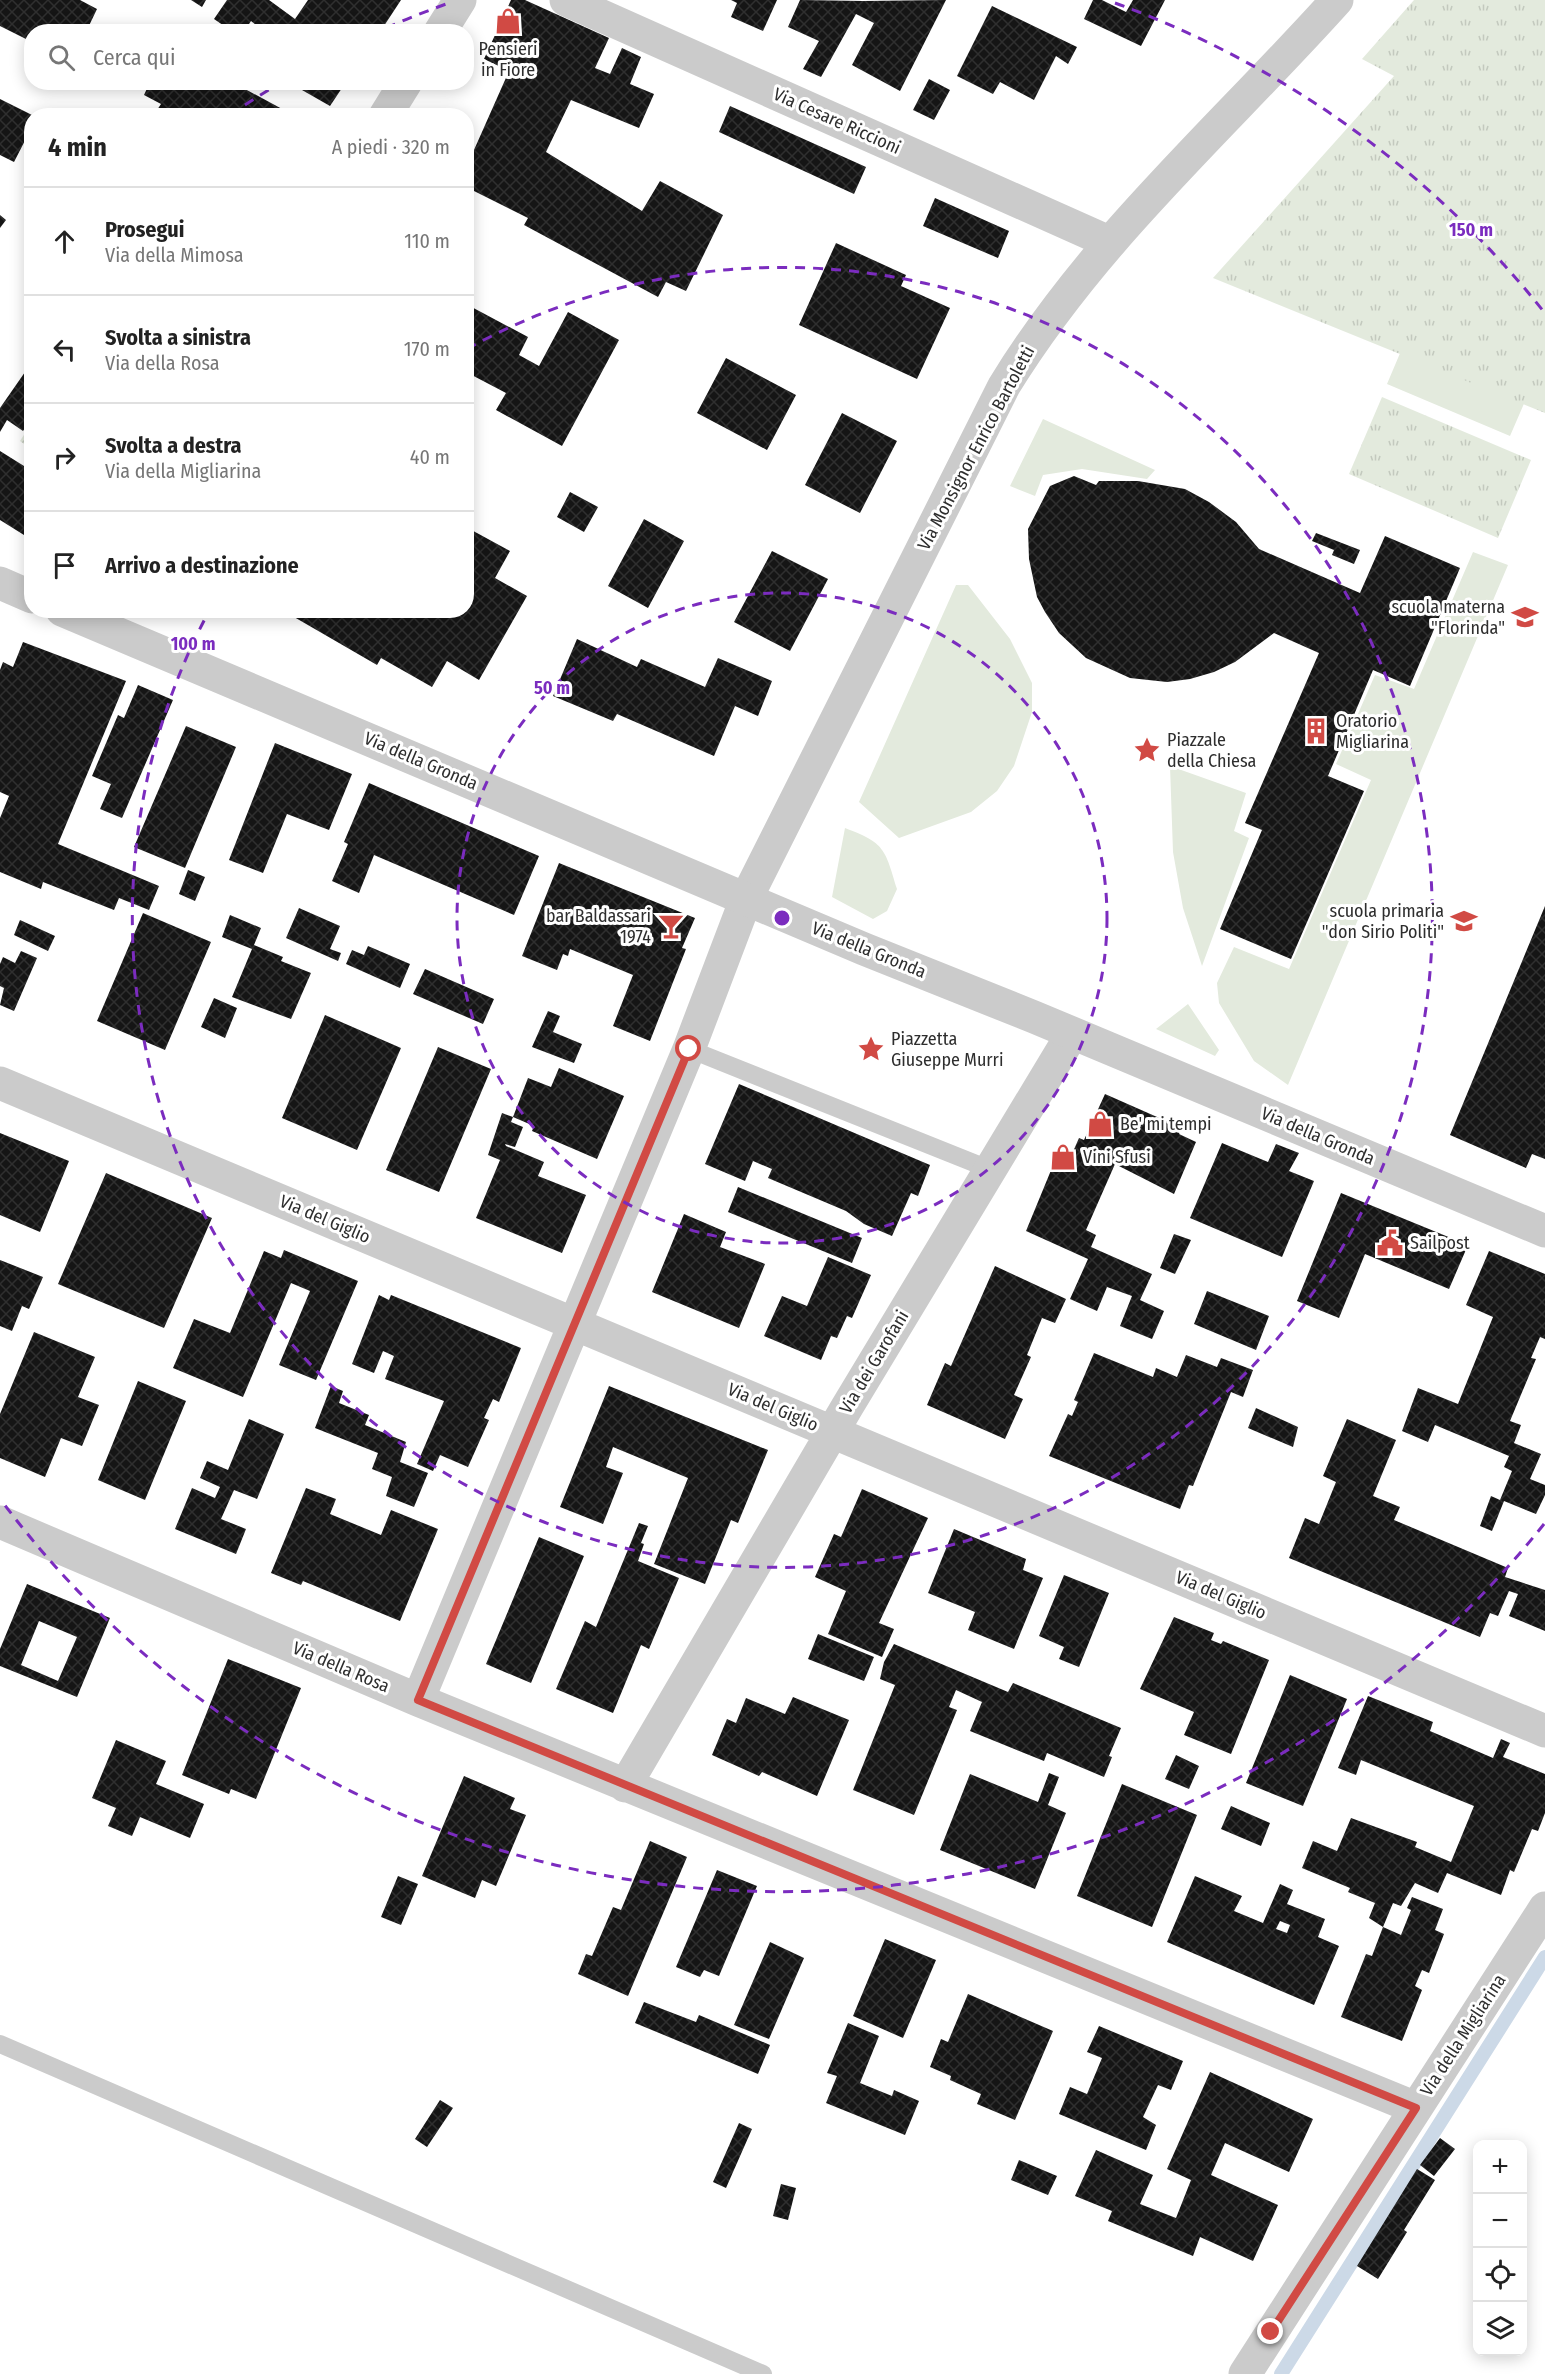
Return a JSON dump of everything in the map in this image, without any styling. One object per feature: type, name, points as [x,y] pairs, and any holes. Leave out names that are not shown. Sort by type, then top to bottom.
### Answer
[{"type":"street","points":[[445,24],[460,0]]},
{"type":"street","name":"Via Cesare Riccioni","points":[[566,0],[1109,242]]},
{"type":"street","name":"Via Monsignor Enrico Bartoletti","points":[[418,1700],[689,1049],[746,899],[1004,386],[1048,319],[1109,242],[1337,0]]},
{"type":"street","points":[[390,108],[401,90]]},
{"type":"street","name":"Via della Gronda","points":[[81,618],[746,899],[1545,1231]]},
{"type":"street","name":"Via dei Garofani","points":[[625,1785],[989,1169],[1072,1034]]},
{"type":"street","name":"Via del Giglio","points":[[0,1083],[1545,1731]]},
{"type":"street","name":"Via della Rosa","points":[[0,1522],[418,1700],[1416,2108]]},
{"type":"street","name":"Via della Migliarina","points":[[1245,2374],[1545,1908]]},
{"type":"lane","points":[[689,1049],[989,1169]]},
{"type":"lane","points":[[0,2044],[762,2374]]},
{"type":"green space","points":[[1414,0],[1545,0],[1545,413],[1213,278],[1394,76],[1362,59]]},
{"type":"green space","points":[[1481,162],[1545,355],[1510,436],[1387,384]]},
{"type":"green space","points":[[1382,397],[1531,460],[1498,538],[1349,474]]},
{"type":"green space","points":[[1043,419],[1155,470],[1147,479],[1082,469],[1043,475],[1035,496],[1010,486]]},
{"type":"green space","points":[[1473,552],[1508,565],[1288,1085],[1254,1061],[1219,1003],[1217,983],[1234,947],[1289,969],[1371,780],[1336,764],[1375,675],[1414,689]]},
{"type":"green space","points":[[956,585],[968,585],[1010,639],[1032,683],[1032,712],[1014,766],[997,791],[971,812],[899,838],[859,802]]},
{"type":"green space","points":[[1170,766],[1246,793],[1234,831],[1249,838],[1202,966],[1183,908],[1173,852]]},
{"type":"green space","points":[[845,828],[868,838],[882,849],[897,889],[887,911],[873,919],[832,897]]},
{"type":"green space","points":[[1188,1004],[1219,1050],[1215,1056],[1156,1029]]},
{"type":"building","points":[[0,0],[80,0],[97,9],[90,24],[24,24],[24,38],[0,26]]},
{"type":"building","points":[[191,0],[206,0],[202,7]]},
{"type":"building","points":[[227,0],[269,0],[295,19],[308,0],[401,0],[385,24],[255,24],[251,21],[249,24],[221,24],[214,19]]},
{"type":"building","points":[[511,0],[525,0],[609,38],[595,68],[610,74],[622,48],[641,57],[630,84],[654,94],[639,128],[571,100],[546,152],[642,211],[660,181],[723,215],[686,291],[666,282],[658,297],[524,225],[528,218],[474,191],[474,150],[509,71],[484,59]]},
{"type":"building","points":[[731,0],[777,0],[763,31],[731,17],[737,3]]},
{"type":"building","points":[[800,0],[946,0],[900,91],[852,65],[874,23],[856,14],[821,77],[803,69],[819,41],[788,27]]},
{"type":"building","points":[[1093,0],[1102,0],[1126,12],[1133,0],[1165,0],[1141,46],[1084,19]]},
{"type":"building","points":[[992,6],[1077,47],[1068,64],[1056,56],[1034,100],[1000,82],[993,94],[957,76]]},
{"type":"building","points":[[929,79],[950,90],[934,120],[913,110]]},
{"type":"building","points":[[146,90],[247,90],[280,108],[158,108],[161,104],[144,95]]},
{"type":"building","points":[[302,90],[341,90],[330,106]]},
{"type":"building","points":[[0,99],[24,111],[24,143],[14,162],[0,155]]},
{"type":"building","points":[[730,106],[866,167],[854,194],[719,132]]},
{"type":"building","points":[[935,198],[1009,231],[998,258],[923,226]]},
{"type":"building","points":[[0,215],[6,220],[0,228]]},
{"type":"building","points":[[836,243],[906,275],[901,286],[950,308],[917,379],[799,325]]},
{"type":"building","points":[[474,308],[528,337],[519,355],[539,366],[568,312],[619,340],[562,446],[496,410],[506,393],[474,376]]},
{"type":"building","points":[[726,358],[796,395],[767,450],[697,413]]},
{"type":"building","points":[[24,374],[23,431],[7,420],[0,432],[0,408]]},
{"type":"building","points":[[842,413],[897,441],[860,513],[805,485]]},
{"type":"building","points":[[0,451],[24,466],[24,535],[0,520]]},
{"type":"building","points":[[1074,476],[1096,485],[1099,481],[1138,481],[1185,489],[1209,502],[1236,522],[1259,549],[1360,593],[1385,536],[1460,568],[1410,686],[1373,670],[1328,776],[1364,791],[1291,959],[1220,929],[1262,830],[1245,823],[1319,653],[1274,633],[1235,662],[1214,672],[1190,679],[1167,682],[1130,678],[1086,658],[1059,633],[1045,612],[1037,597],[1029,559],[1028,529],[1050,486]]},
{"type":"building","points":[[570,492],[598,507],[584,532],[557,517]]},
{"type":"building","points":[[644,519],[684,541],[648,608],[608,586]]},
{"type":"building","points":[[474,531],[510,551],[495,578],[527,596],[479,680],[447,661],[432,687],[381,658],[377,665],[296,618],[474,618]]},
{"type":"building","points":[[1316,533],[1360,550],[1354,564],[1332,555],[1334,550],[1312,541]]},
{"type":"building","points":[[772,551],[828,579],[790,651],[734,622]]},
{"type":"building","points":[[577,639],[637,667],[641,659],[705,687],[718,658],[772,681],[758,716],[735,706],[714,756],[617,714],[613,721],[553,696]]},
{"type":"building","points":[[23,642],[126,681],[58,844],[159,886],[149,910],[119,898],[114,910],[43,882],[41,889],[0,872],[0,818],[9,796],[0,792],[0,670],[3,662],[13,667]]},
{"type":"building","points":[[138,685],[173,700],[122,818],[100,809],[111,784],[92,776],[118,715],[124,718]]},
{"type":"building","points":[[186,726],[236,747],[185,868],[134,847]]},
{"type":"building","points":[[275,743],[352,774],[329,830],[287,814],[263,873],[229,860]]},
{"type":"building","points":[[369,783],[539,856],[514,915],[374,855],[359,893],[332,881],[348,844],[344,842]]},
{"type":"building","points":[[559,863],[695,918],[682,948],[686,949],[650,1041],[613,1026],[633,975],[570,949],[568,956],[563,954],[557,970],[522,956]]},
{"type":"building","points":[[188,870],[205,877],[195,901],[179,894]]},
{"type":"building","points":[[1545,906],[1545,1159],[1532,1154],[1526,1168],[1450,1135]]},
{"type":"building","points":[[299,908],[340,926],[330,949],[341,953],[338,961],[286,938]]},
{"type":"building","points":[[143,913],[211,942],[165,1050],[97,1021]]},
{"type":"building","points":[[230,915],[261,928],[254,945],[283,957],[281,961],[311,973],[291,1019],[232,997],[252,949],[222,937]]},
{"type":"building","points":[[20,920],[55,936],[48,951],[14,935]]},
{"type":"building","points":[[368,946],[410,964],[400,988],[346,964],[352,950],[364,955]]},
{"type":"building","points":[[21,951],[37,958],[14,1011],[0,1005],[4,988],[0,986],[0,964],[3,957],[15,963]]},
{"type":"building","points":[[425,969],[494,999],[483,1024],[413,994]]},
{"type":"building","points":[[214,998],[237,1008],[225,1038],[201,1027]]},
{"type":"building","points":[[548,1011],[560,1016],[553,1032],[582,1044],[574,1063],[532,1047]]},
{"type":"building","points":[[325,1015],[401,1048],[357,1150],[282,1118]]},
{"type":"building","points":[[438,1047],[491,1069],[439,1192],[386,1170]]},
{"type":"building","points":[[559,1068],[624,1096],[597,1159],[532,1131],[534,1126],[513,1117],[528,1078],[551,1087]]},
{"type":"building","points":[[739,1084],[930,1165],[918,1196],[911,1193],[892,1236],[864,1224],[846,1211],[768,1178],[772,1169],[753,1161],[745,1181],[705,1164]]},
{"type":"building","points":[[1105,1094],[1182,1128],[1179,1134],[1196,1142],[1174,1194],[1115,1164],[1086,1230],[1096,1235],[1091,1247],[1152,1274],[1140,1300],[1164,1311],[1152,1339],[1120,1326],[1132,1296],[1107,1287],[1097,1311],[1070,1299],[1088,1259],[1026,1231],[1054,1163],[1065,1170],[1079,1138],[1084,1140]]},
{"type":"building","points":[[502,1113],[513,1117],[511,1122],[523,1127],[515,1147],[505,1144],[506,1146],[544,1162],[538,1176],[586,1195],[562,1253],[476,1218],[500,1160],[488,1155]]},
{"type":"building","points":[[0,1133],[69,1161],[40,1232],[0,1215]]},
{"type":"building","points":[[1222,1143],[1268,1162],[1276,1144],[1299,1153],[1289,1171],[1314,1181],[1282,1257],[1190,1218]]},
{"type":"building","points":[[106,1173],[212,1218],[164,1328],[58,1284]]},
{"type":"building","points":[[738,1187],[862,1238],[852,1263],[728,1212]]},
{"type":"building","points":[[1341,1193],[1468,1245],[1449,1289],[1365,1254],[1339,1318],[1297,1301]]},
{"type":"building","points":[[684,1214],[726,1232],[720,1247],[765,1264],[739,1328],[652,1292]]},
{"type":"building","points":[[1174,1234],[1191,1240],[1175,1274],[1160,1268]]},
{"type":"building","points":[[284,1250],[358,1281],[316,1380],[279,1365],[310,1291],[291,1283],[243,1397],[173,1368],[194,1319],[230,1333],[264,1251],[281,1258]]},
{"type":"building","points":[[1489,1251],[1545,1274],[1545,1339],[1540,1337],[1531,1358],[1536,1359],[1510,1421],[1521,1425],[1514,1443],[1541,1454],[1530,1479],[1545,1485],[1545,1495],[1536,1514],[1504,1501],[1492,1531],[1480,1526],[1491,1496],[1500,1500],[1512,1471],[1504,1467],[1509,1456],[1435,1425],[1428,1442],[1402,1431],[1418,1388],[1458,1404],[1493,1317],[1466,1305]]},
{"type":"building","points":[[828,1257],[871,1275],[852,1318],[847,1316],[837,1338],[831,1336],[821,1360],[764,1336],[782,1296],[807,1306]]},
{"type":"building","points":[[0,1260],[43,1277],[29,1309],[22,1306],[12,1331],[0,1326]]},
{"type":"building","points":[[995,1266],[1066,1299],[1055,1323],[1042,1318],[1027,1355],[1031,1357],[1014,1395],[1023,1399],[1005,1439],[927,1405],[945,1363],[951,1366]]},
{"type":"building","points":[[1207,1291],[1269,1316],[1256,1350],[1194,1324]]},
{"type":"building","points":[[379,1295],[389,1300],[391,1295],[521,1348],[499,1402],[493,1399],[484,1418],[489,1420],[468,1467],[440,1455],[433,1471],[417,1464],[444,1401],[385,1379],[394,1356],[383,1351],[374,1373],[352,1364]]},
{"type":"building","points":[[34,1332],[95,1357],[78,1397],[99,1405],[82,1446],[61,1438],[45,1477],[0,1458],[0,1414]]},
{"type":"building","points":[[1094,1353],[1153,1377],[1156,1368],[1177,1377],[1186,1355],[1217,1367],[1221,1358],[1253,1370],[1243,1397],[1231,1392],[1193,1486],[1189,1485],[1180,1509],[1049,1456],[1068,1414],[1072,1416],[1078,1402],[1074,1400]]},
{"type":"building","points":[[138,1381],[186,1401],[145,1500],[98,1480]]},
{"type":"building","points":[[331,1386],[343,1391],[339,1403],[369,1415],[365,1425],[406,1442],[400,1462],[428,1473],[414,1507],[386,1496],[392,1477],[372,1469],[378,1453],[315,1428]]},
{"type":"building","points":[[609,1386],[768,1450],[738,1523],[731,1520],[705,1584],[654,1564],[688,1478],[613,1447],[606,1467],[623,1473],[603,1524],[560,1507]]},
{"type":"building","points":[[1256,1408],[1298,1427],[1293,1447],[1248,1428]]},
{"type":"building","points":[[249,1419],[284,1434],[257,1499],[234,1490],[221,1519],[246,1529],[236,1554],[175,1529],[192,1488],[215,1498],[220,1487],[200,1478],[207,1461],[228,1470]]},
{"type":"building","points":[[1347,1419],[1396,1440],[1373,1496],[1400,1507],[1394,1520],[1508,1568],[1505,1577],[1545,1590],[1545,1631],[1509,1616],[1518,1594],[1509,1591],[1498,1616],[1490,1613],[1480,1637],[1289,1558],[1305,1518],[1319,1524],[1336,1482],[1323,1476]]},
{"type":"building","points":[[306,1488],[336,1499],[330,1514],[381,1535],[391,1510],[438,1529],[400,1621],[303,1581],[301,1585],[271,1573]]},
{"type":"building","points":[[862,1489],[928,1518],[879,1623],[894,1629],[882,1657],[828,1634],[846,1591],[815,1577],[834,1534],[841,1537]]},
{"type":"building","points":[[639,1523],[648,1526],[641,1543],[644,1544],[638,1561],[679,1578],[649,1649],[641,1645],[613,1713],[556,1689],[585,1621],[596,1627]]},
{"type":"building","points":[[954,1529],[1026,1559],[1023,1570],[1043,1578],[1014,1649],[968,1630],[975,1612],[928,1593]]},
{"type":"building","points":[[539,1537],[584,1556],[531,1683],[486,1664]]},
{"type":"building","points":[[1064,1575],[1109,1593],[1079,1667],[1059,1659],[1064,1647],[1039,1636]]},
{"type":"building","points":[[27,1584],[110,1618],[77,1697],[0,1666],[0,1649]],"holes":[[[39,1621],[77,1637],[58,1681],[21,1665]]]},
{"type":"building","points":[[1174,1617],[1214,1633],[1211,1640],[1221,1644],[1223,1641],[1269,1660],[1231,1754],[1184,1735],[1194,1712],[1140,1689]]},
{"type":"building","points":[[818,1634],[874,1657],[864,1681],[808,1659]]},
{"type":"building","points":[[894,1644],[1008,1692],[1013,1683],[1121,1728],[1109,1756],[1112,1757],[1104,1777],[1047,1753],[1044,1761],[970,1731],[982,1702],[956,1690],[949,1707],[957,1710],[914,1815],[853,1790],[895,1685],[880,1679],[884,1662]]},
{"type":"building","points":[[228,1659],[301,1688],[256,1799],[231,1789],[229,1794],[182,1775]]},
{"type":"building","points":[[1290,1675],[1347,1699],[1303,1806],[1246,1783]]},
{"type":"building","points":[[1368,1696],[1433,1722],[1430,1731],[1493,1758],[1501,1739],[1510,1743],[1503,1757],[1545,1774],[1545,1813],[1538,1831],[1532,1829],[1514,1872],[1510,1870],[1501,1895],[1447,1873],[1438,1893],[1415,1883],[1401,1906],[1393,1903],[1383,1927],[1369,1918],[1375,1903],[1348,1892],[1350,1888],[1302,1868],[1313,1841],[1337,1851],[1351,1818],[1417,1842],[1415,1847],[1451,1862],[1474,1806],[1361,1760],[1356,1775],[1338,1768]]},
{"type":"building","points":[[793,1697],[849,1720],[817,1796],[762,1772],[759,1776],[712,1755],[727,1719],[736,1723],[746,1698],[785,1714]]},
{"type":"building","points":[[116,1740],[166,1761],[156,1784],[204,1804],[190,1838],[140,1817],[132,1836],[108,1826],[116,1808],[92,1798]]},
{"type":"building","points":[[1176,1755],[1199,1766],[1189,1789],[1165,1779]]},
{"type":"building","points":[[1049,1773],[1059,1777],[1048,1805],[1066,1813],[1035,1889],[940,1850],[970,1774],[1038,1802]]},
{"type":"building","points":[[464,1776],[515,1798],[510,1809],[526,1815],[496,1886],[482,1880],[475,1898],[422,1876]]},
{"type":"building","points":[[1122,1784],[1197,1815],[1152,1927],[1077,1896]]},
{"type":"building","points":[[1231,1806],[1270,1823],[1261,1846],[1221,1829]]},
{"type":"building","points":[[650,1841],[687,1857],[628,1996],[578,1974],[586,1954],[592,1956],[613,1907],[621,1910]]},
{"type":"building","points":[[717,1870],[757,1886],[719,1976],[704,1970],[700,1977],[676,1967]]},
{"type":"building","points":[[398,1876],[418,1884],[401,1925],[381,1917]]},
{"type":"building","points":[[1195,1876],[1242,1896],[1234,1911],[1263,1923],[1280,1884],[1293,1890],[1287,1904],[1325,1919],[1318,1937],[1339,1946],[1314,2005],[1167,1942]],"holes":[[[1280,1921],[1290,1925],[1287,1933],[1276,1929]]]},
{"type":"building","points":[[1412,1897],[1443,1909],[1435,1930],[1444,1934],[1429,1973],[1422,1970],[1415,1986],[1422,1990],[1402,2041],[1341,2017],[1366,1954],[1372,1956],[1383,1927],[1401,1935],[1411,1910],[1407,1908]]},
{"type":"building","points":[[885,1939],[936,1960],[903,2038],[853,2016]]},
{"type":"building","points":[[770,1942],[804,1958],[769,2039],[734,2025]]},
{"type":"building","points":[[968,1994],[1053,2031],[1015,2120],[977,2104],[981,2094],[950,2080],[951,2076],[930,2067],[941,2039],[948,2042]]},
{"type":"building","points":[[644,2002],[696,2022],[699,2015],[770,2045],[758,2074],[635,2023]]},
{"type":"building","points":[[848,2023],[879,2036],[860,2083],[892,2096],[894,2090],[919,2101],[905,2135],[826,2103],[837,2076],[827,2073]]},
{"type":"building","points":[[1099,2026],[1183,2061],[1171,2090],[1158,2085],[1143,2117],[1156,2125],[1146,2150],[1059,2114],[1070,2087],[1087,2094],[1102,2058],[1087,2052]]},
{"type":"building","points":[[1210,2072],[1313,2119],[1289,2172],[1225,2143],[1211,2175],[1278,2205],[1253,2261],[1200,2237],[1193,2256],[1108,2221],[1112,2211],[1075,2196],[1096,2150],[1153,2175],[1140,2204],[1176,2218],[1191,2180],[1167,2169]]},
{"type":"building","points":[[440,2100],[453,2108],[427,2147],[415,2139]]},
{"type":"building","points":[[739,2123],[752,2129],[726,2188],[713,2182]]},
{"type":"building","points":[[1440,2138],[1455,2149],[1434,2176],[1420,2165]]},
{"type":"building","points":[[1019,2160],[1057,2176],[1048,2195],[1011,2180]]},
{"type":"building","points":[[1417,2169],[1435,2180],[1404,2230],[1407,2232],[1378,2279],[1357,2266]]},
{"type":"building","points":[[781,2184],[796,2188],[788,2220],[773,2216]]},
{"type":"waterway","points":[[1281,2374],[1545,1957]]},
{"type":"place","name":"Pensieri in Fiore","points":[[508,21]]},
{"type":"place","name":"scuola materna \"Florinda\"","points":[[1525,617]]},
{"type":"place","name":"Oratorio Migliarina","points":[[1316,731]]},
{"type":"place","name":"Piazzale della Chiesa","points":[[1147,750]]},
{"type":"place","name":"scuola primaria \"don Sirio Politi\"","points":[[1464,921]]},
{"type":"place","name":"bar Baldassari 1974","points":[[671,926]]},
{"type":"place","name":"Piazzetta Giuseppe Murri","points":[[871,1049]]},
{"type":"place","name":"Be' mi tempi","points":[[1100,1124]]},
{"type":"place","name":"Vini Sfusi","points":[[1063,1157]]},
{"type":"place","name":"Sailpost","points":[[1390,1243]]},
{"type":"route","points":[[689,1049],[418,1700],[1416,2108],[1271,2332]]}]
